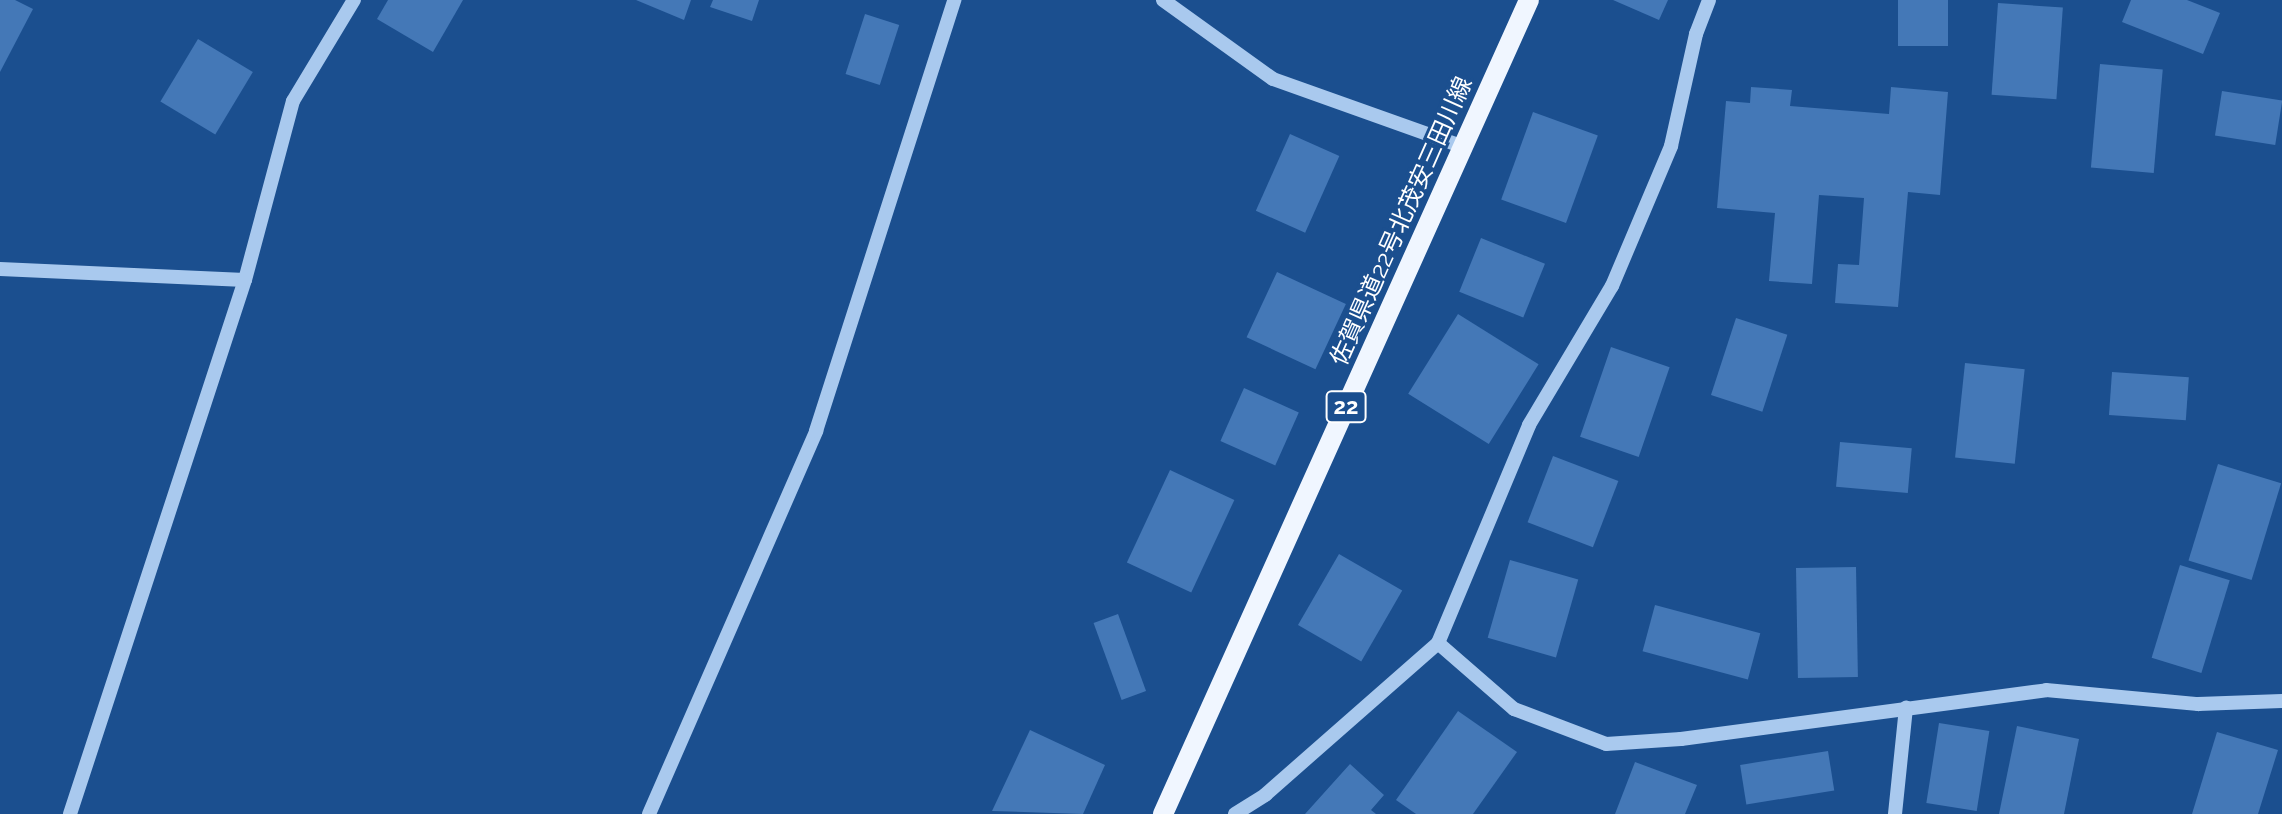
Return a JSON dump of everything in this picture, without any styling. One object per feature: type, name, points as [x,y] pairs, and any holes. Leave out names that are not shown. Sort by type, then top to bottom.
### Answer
[{"type":"main road","name":"佐賀県道22号北茂安三田川線","points":[[1163,814],[1529,0]]},
{"type":"street","points":[[70,814],[245,280],[293,101],[354,0]]},
{"type":"street","points":[[649,814],[816,431],[954,0]]},
{"type":"street","points":[[1163,0],[1273,79],[1461,146]]},
{"type":"street","points":[[1235,814],[1265,795],[1438,643],[1467,566],[1529,425],[1612,286],[1671,146],[1696,34],[1709,0]]},
{"type":"street","points":[[0,269],[245,280]]},
{"type":"street","points":[[1438,643],[1514,709],[1606,744],[1681,739],[2046,690],[2198,704],[2282,701]]},
{"type":"street","points":[[1895,814],[1906,708]]},
{"type":"building","points":[[0,0],[15,0],[33,9],[0,72]]},
{"type":"building","points":[[388,0],[463,0],[433,52],[377,19]]},
{"type":"building","points":[[636,0],[691,0],[684,20]]},
{"type":"building","points":[[713,0],[759,0],[752,21],[710,7]]},
{"type":"building","points":[[1613,0],[1668,0],[1659,20]]},
{"type":"building","points":[[1898,0],[1948,0],[1948,46],[1898,46]]},
{"type":"building","points":[[2131,0],[2187,0],[2220,13],[2203,54],[2122,22]]},
{"type":"building","points":[[1998,3],[2063,8],[2056,99],[1992,95]]},
{"type":"building","points":[[865,14],[899,25],[880,85],[846,74]]},
{"type":"building","points":[[198,39],[253,72],[215,135],[160,102]]},
{"type":"building","points":[[2100,64],[2163,69],[2154,173],[2091,168]]},
{"type":"building","points":[[1751,87],[1792,90],[1790,106],[1889,114],[1891,87],[1948,92],[1940,195],[1908,192],[1898,307],[1835,303],[1838,264],[1859,265],[1864,198],[1819,195],[1812,284],[1769,281],[1775,213],[1717,208],[1726,101],[1750,103]]},
{"type":"building","points":[[2222,91],[2282,101],[2275,145],[2215,135]]},
{"type":"building","points":[[1533,112],[1598,136],[1566,223],[1501,199]]},
{"type":"building","points":[[1290,134],[1339,156],[1305,233],[1256,211]]},
{"type":"building","points":[[1481,238],[1545,264],[1523,318],[1459,292]]},
{"type":"building","points":[[1277,272],[1346,304],[1315,369],[1247,337]]},
{"type":"building","points":[[1458,314],[1539,364],[1489,444],[1408,394]]},
{"type":"building","points":[[1736,318],[1787,335],[1762,412],[1711,395]]},
{"type":"building","points":[[1611,347],[1670,367],[1639,457],[1580,437]]},
{"type":"building","points":[[1965,363],[2025,369],[2015,464],[1955,457]]},
{"type":"building","points":[[2112,372],[2189,377],[2186,420],[2109,415]]},
{"type":"building","points":[[1244,388],[1299,412],[1275,465],[1220,441]]},
{"type":"building","points":[[1840,442],[1912,448],[1908,493],[1836,487]]},
{"type":"building","points":[[1553,456],[1618,481],[1593,547],[1528,522]]},
{"type":"building","points":[[2218,464],[2281,483],[2252,580],[2188,561]]},
{"type":"building","points":[[1170,470],[1234,500],[1191,592],[1127,562]]},
{"type":"building","points":[[1339,554],[1402,590],[1361,662],[1298,625]]},
{"type":"building","points":[[1510,560],[1578,580],[1556,657],[1488,638]]},
{"type":"building","points":[[2180,565],[2230,580],[2201,673],[2152,658]]},
{"type":"building","points":[[1856,567],[1858,677],[1798,678],[1796,568]]},
{"type":"building","points":[[1655,605],[1760,633],[1748,680],[1643,651]]},
{"type":"building","points":[[1118,614],[1146,691],[1122,700],[1094,623]]},
{"type":"building","points":[[1458,711],[1517,752],[1473,814],[1416,814],[1396,800]]},
{"type":"building","points":[[1939,723],[1989,731],[1977,811],[1926,803]]},
{"type":"building","points":[[2017,726],[2079,739],[2064,814],[1999,814]]},
{"type":"building","points":[[1030,730],[1105,765],[1083,814],[992,811]]},
{"type":"building","points":[[2217,732],[2278,750],[2258,814],[2192,814]]},
{"type":"building","points":[[1828,751],[1834,791],[1746,804],[1740,765]]},
{"type":"building","points":[[1635,762],[1697,785],[1685,814],[1615,814]]},
{"type":"building","points":[[1350,764],[1384,795],[1371,810],[1376,814],[1305,814]]}]
